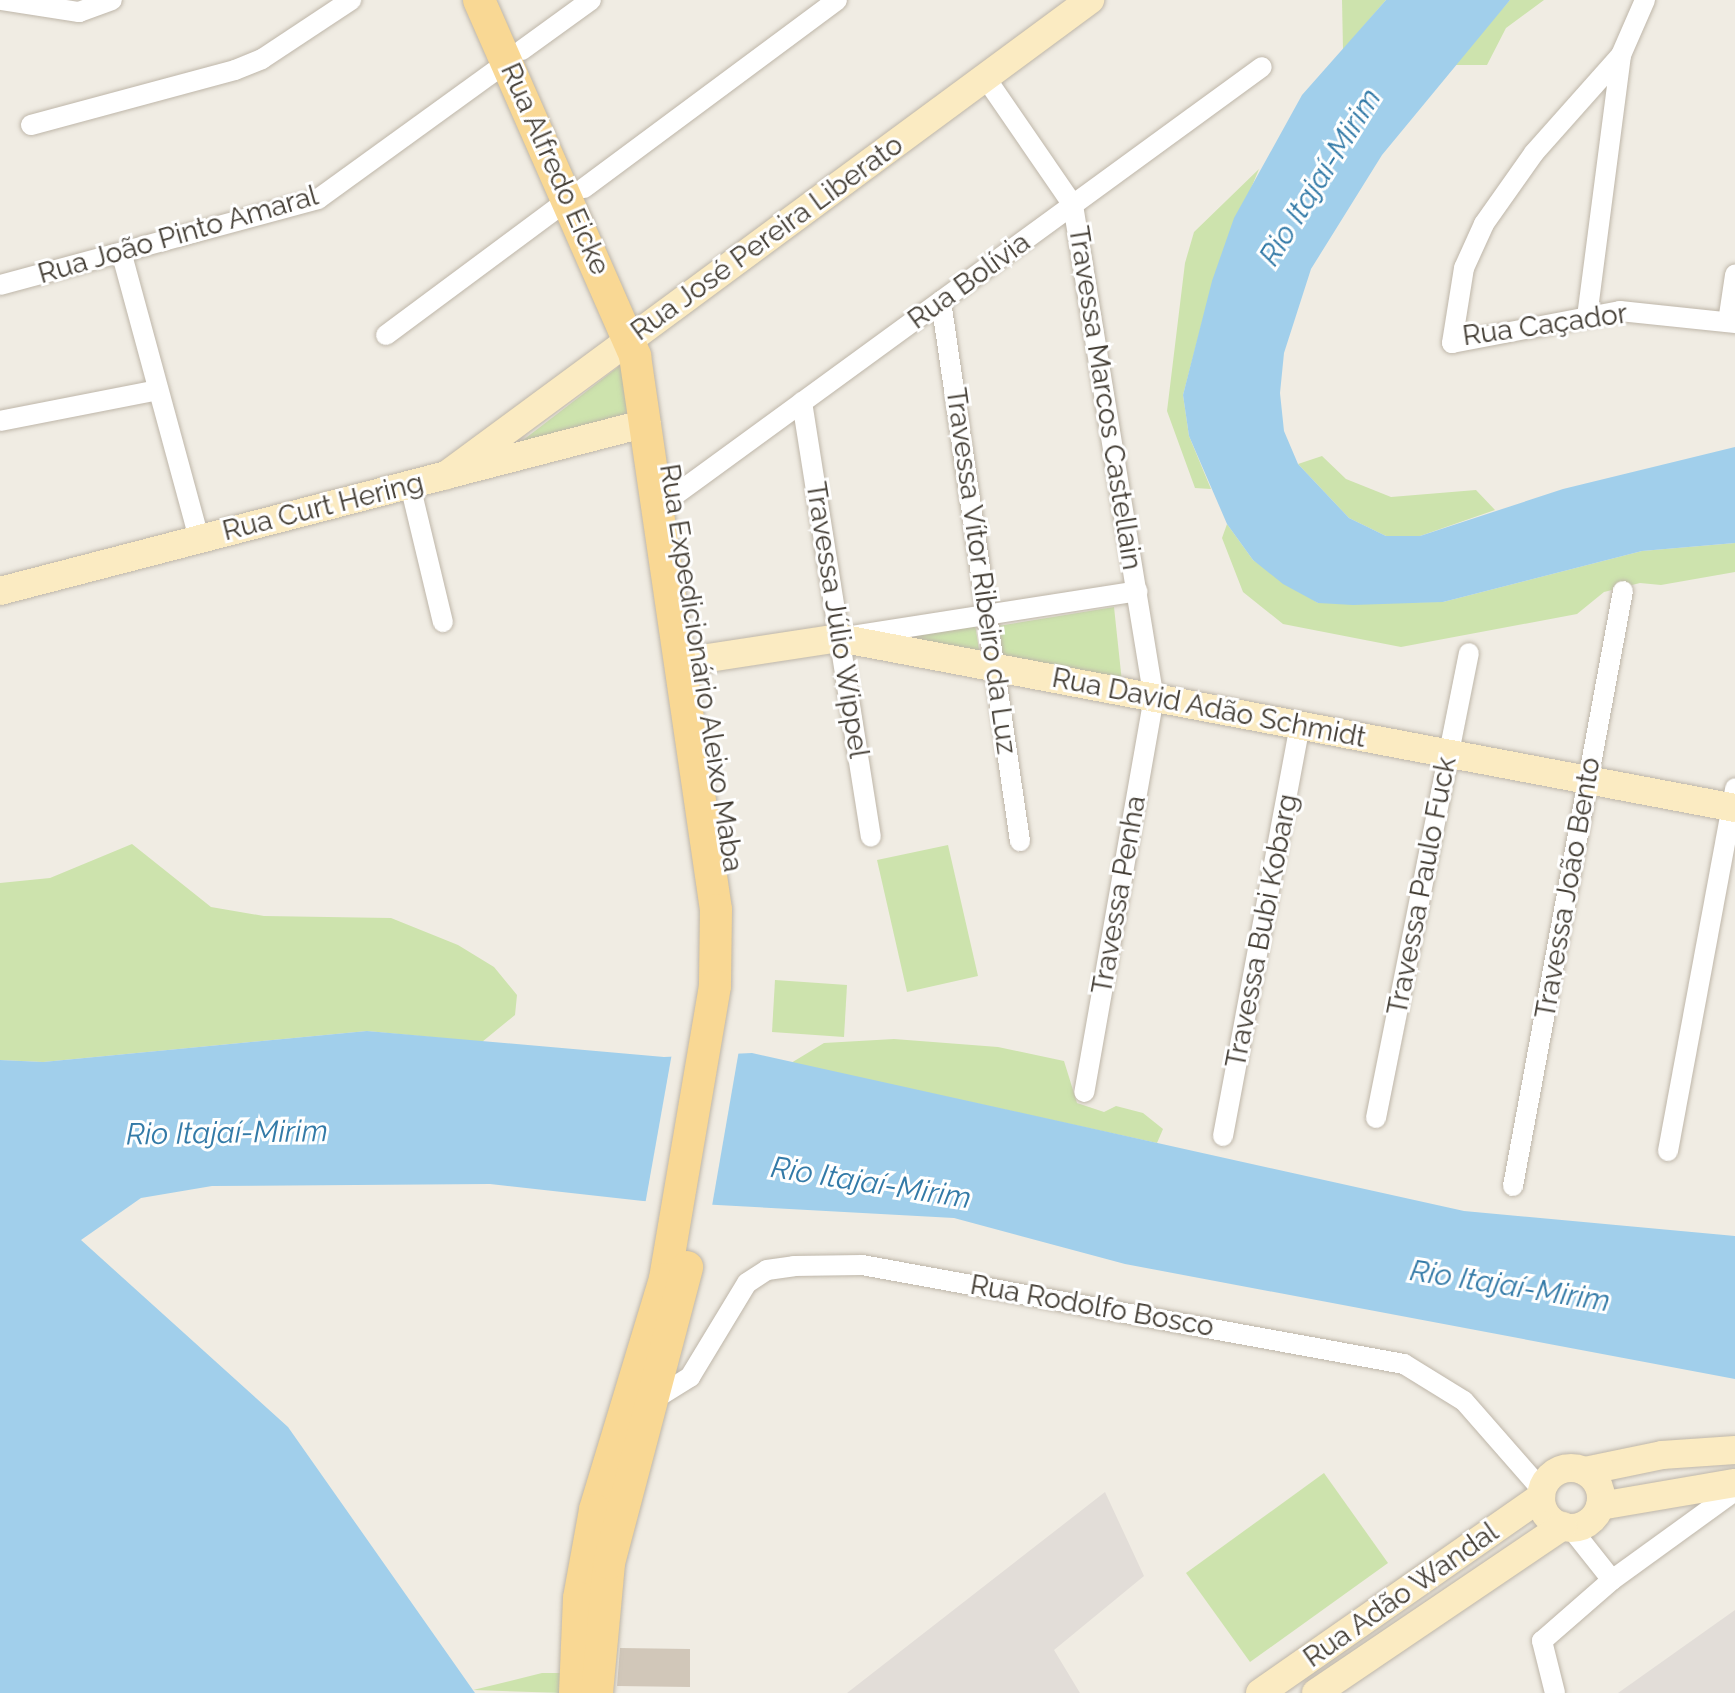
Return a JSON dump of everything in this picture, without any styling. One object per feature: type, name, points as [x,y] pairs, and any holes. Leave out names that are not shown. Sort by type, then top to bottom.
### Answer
[{"type":"main road","name":"Rua Alfredo Eicke","points":[[479,0],[514,56],[638,333]]},
{"type":"main road","name":"Rua Alfredo Eicke","points":[[500,0],[514,56]]},
{"type":"main road","name":"Rua José Pereira Liberato","points":[[445,476],[1090,0]]},
{"type":"main road","name":"Rua Expedicionário Aleixo Maba","points":[[638,333],[647,423],[691,661]]},
{"type":"main road","name":"Rua Expedicionário Aleixo Maba","points":[[638,333],[675,495],[715,896],[722,1008],[675,1280]]},
{"type":"main road","name":"Rua Curt Hering","points":[[0,591],[647,423]]},
{"type":"main road","name":"Rua David Adão Schmidt","points":[[691,661],[839,638],[1588,780],[1734,801]]},
{"type":"main road","points":[[575,1693],[579,1598],[653,1400],[675,1280]]},
{"type":"main road","points":[[597,1693],[606,1519],[675,1280]]},
{"type":"main road","points":[[1585,1471],[1600,1491],[1600,1506],[1591,1519],[1566,1527],[1550,1518],[1542,1494],[1556,1472],[1585,1471],[1662,1455],[1735,1450]]},
{"type":"main road","points":[[1600,1506],[1735,1483]]},
{"type":"main road","name":"Rua Adão Wandal","points":[[1260,1693],[1542,1494]]},
{"type":"main road","name":"Rua Adão Wandal","points":[[1316,1693],[1566,1527]]},
{"type":"street","points":[[2,0],[79,12],[112,0]]},
{"type":"street","points":[[31,125],[235,70],[262,59],[351,0]]},
{"type":"street","name":"Rua João Pinto Amaral","points":[[0,285],[122,255],[318,199],[591,0]]},
{"type":"street","points":[[386,335],[837,0]]},
{"type":"street","points":[[1587,317],[1621,55],[1645,0]]},
{"type":"street","name":"Rua Caçador","points":[[1621,55],[1534,153],[1484,224],[1464,268],[1452,343],[1620,311],[1732,323]]},
{"type":"street","name":"Rua Bolívia","points":[[675,495],[1262,67]]},
{"type":"street","name":"Travessa Marcos Castellain","points":[[985,77],[1073,205],[1154,697]]},
{"type":"street","points":[[122,255],[199,539]]},
{"type":"street","points":[[1732,323],[1735,275]]},
{"type":"street","name":"Travessa Vítor Ribeiro da Luz","points":[[941,301],[1020,841]]},
{"type":"street","points":[[0,421],[158,390]]},
{"type":"street","name":"Travessa Júlio Wippel","points":[[802,402],[871,837]]},
{"type":"street","points":[[410,485],[443,622]]},
{"type":"street","points":[[839,638],[1137,591]]},
{"type":"street","name":"Travessa João Bento","points":[[1513,1186],[1623,591]]},
{"type":"street","name":"Travessa Paulo Fuck","points":[[1376,1118],[1469,653]]},
{"type":"street","name":"Travessa Penha","points":[[1084,1092],[1154,697]]},
{"type":"street","name":"Travessa Bubi Kobarg","points":[[1223,1136],[1300,725]]},
{"type":"street","points":[[1668,1151],[1734,801]]},
{"type":"street","name":"Rua Rodolfo Bosco","points":[[653,1400],[690,1377],[747,1283],[767,1270],[794,1266],[862,1265],[1404,1364],[1464,1401],[1542,1494]]},
{"type":"street","points":[[1555,1693],[1542,1641],[1612,1580],[1735,1491]]},
{"type":"street","points":[[1566,1527],[1612,1580]]},
{"type":"shaded area","points":[[1105,1492],[1144,1576],[1054,1650],[1080,1693],[847,1693]]},
{"type":"shaded area","points":[[1735,1610],[1735,1693],[1618,1693]]},
{"type":"green space","points":[[1342,0],[1386,0],[1343,50]]},
{"type":"green space","points":[[1510,0],[1544,0],[1506,28],[1487,65],[1453,65]]},
{"type":"green space","points":[[1259,169],[1213,281],[1183,395],[1189,436],[1211,489],[1195,488],[1167,411],[1185,263],[1194,232]]},
{"type":"green space","points":[[622,364],[632,412],[518,444]]},
{"type":"green space","points":[[1322,456],[1346,479],[1391,497],[1476,490],[1495,510],[1420,536],[1386,536],[1349,518],[1298,464]]},
{"type":"green space","points":[[1227,524],[1253,560],[1318,603],[1443,602],[1642,551],[1735,543],[1735,572],[1661,585],[1640,583],[1604,592],[1577,614],[1401,647],[1283,624],[1243,592],[1222,538]]},
{"type":"green space","points":[[1114,607],[1122,682],[1003,661],[998,626]]},
{"type":"green space","points":[[975,624],[980,656],[883,639]]},
{"type":"green space","points":[[132,844],[211,907],[264,916],[391,918],[458,945],[494,967],[517,995],[515,1015],[482,1042],[367,1031],[43,1062],[0,1060],[0,883],[50,878]]},
{"type":"green space","points":[[948,845],[978,976],[907,992],[877,860]]},
{"type":"green space","points":[[775,980],[847,985],[844,1037],[772,1032]]},
{"type":"green space","points":[[894,1039],[998,1047],[1064,1061],[1077,1103],[1104,1112],[1116,1106],[1143,1113],[1163,1129],[1157,1143],[791,1063],[824,1043]]},
{"type":"green space","points":[[1324,1473],[1388,1563],[1250,1662],[1186,1573]]},
{"type":"green space","points":[[542,1673],[562,1673],[564,1693],[473,1690]]},
{"type":"water","name":"Rio Itajaí-Mirim","points":[[1386,0],[1510,0],[1382,155],[1311,269],[1284,353],[1280,393],[1284,431],[1298,464],[1349,518],[1386,536],[1420,536],[1563,489],[1735,447],[1735,543],[1642,551],[1443,602],[1353,605],[1318,603],[1283,584],[1253,560],[1227,524],[1189,436],[1183,395],[1212,281],[1234,218],[1302,95]]},
{"type":"water","name":"Rio Itajaí-Mirim","points":[[367,1031],[664,1057],[752,1053],[1464,1211],[1735,1236],[1735,1379],[1125,1264],[954,1218],[643,1201],[490,1184],[212,1186],[141,1198],[81,1240],[288,1427],[475,1693],[0,1693],[0,1060],[43,1062]]},
{"type":"pier","points":[[739,1050],[712,1206],[645,1205],[672,1053]]},
{"type":"building","points":[[620,1648],[690,1649],[690,1687],[617,1686]]}]
